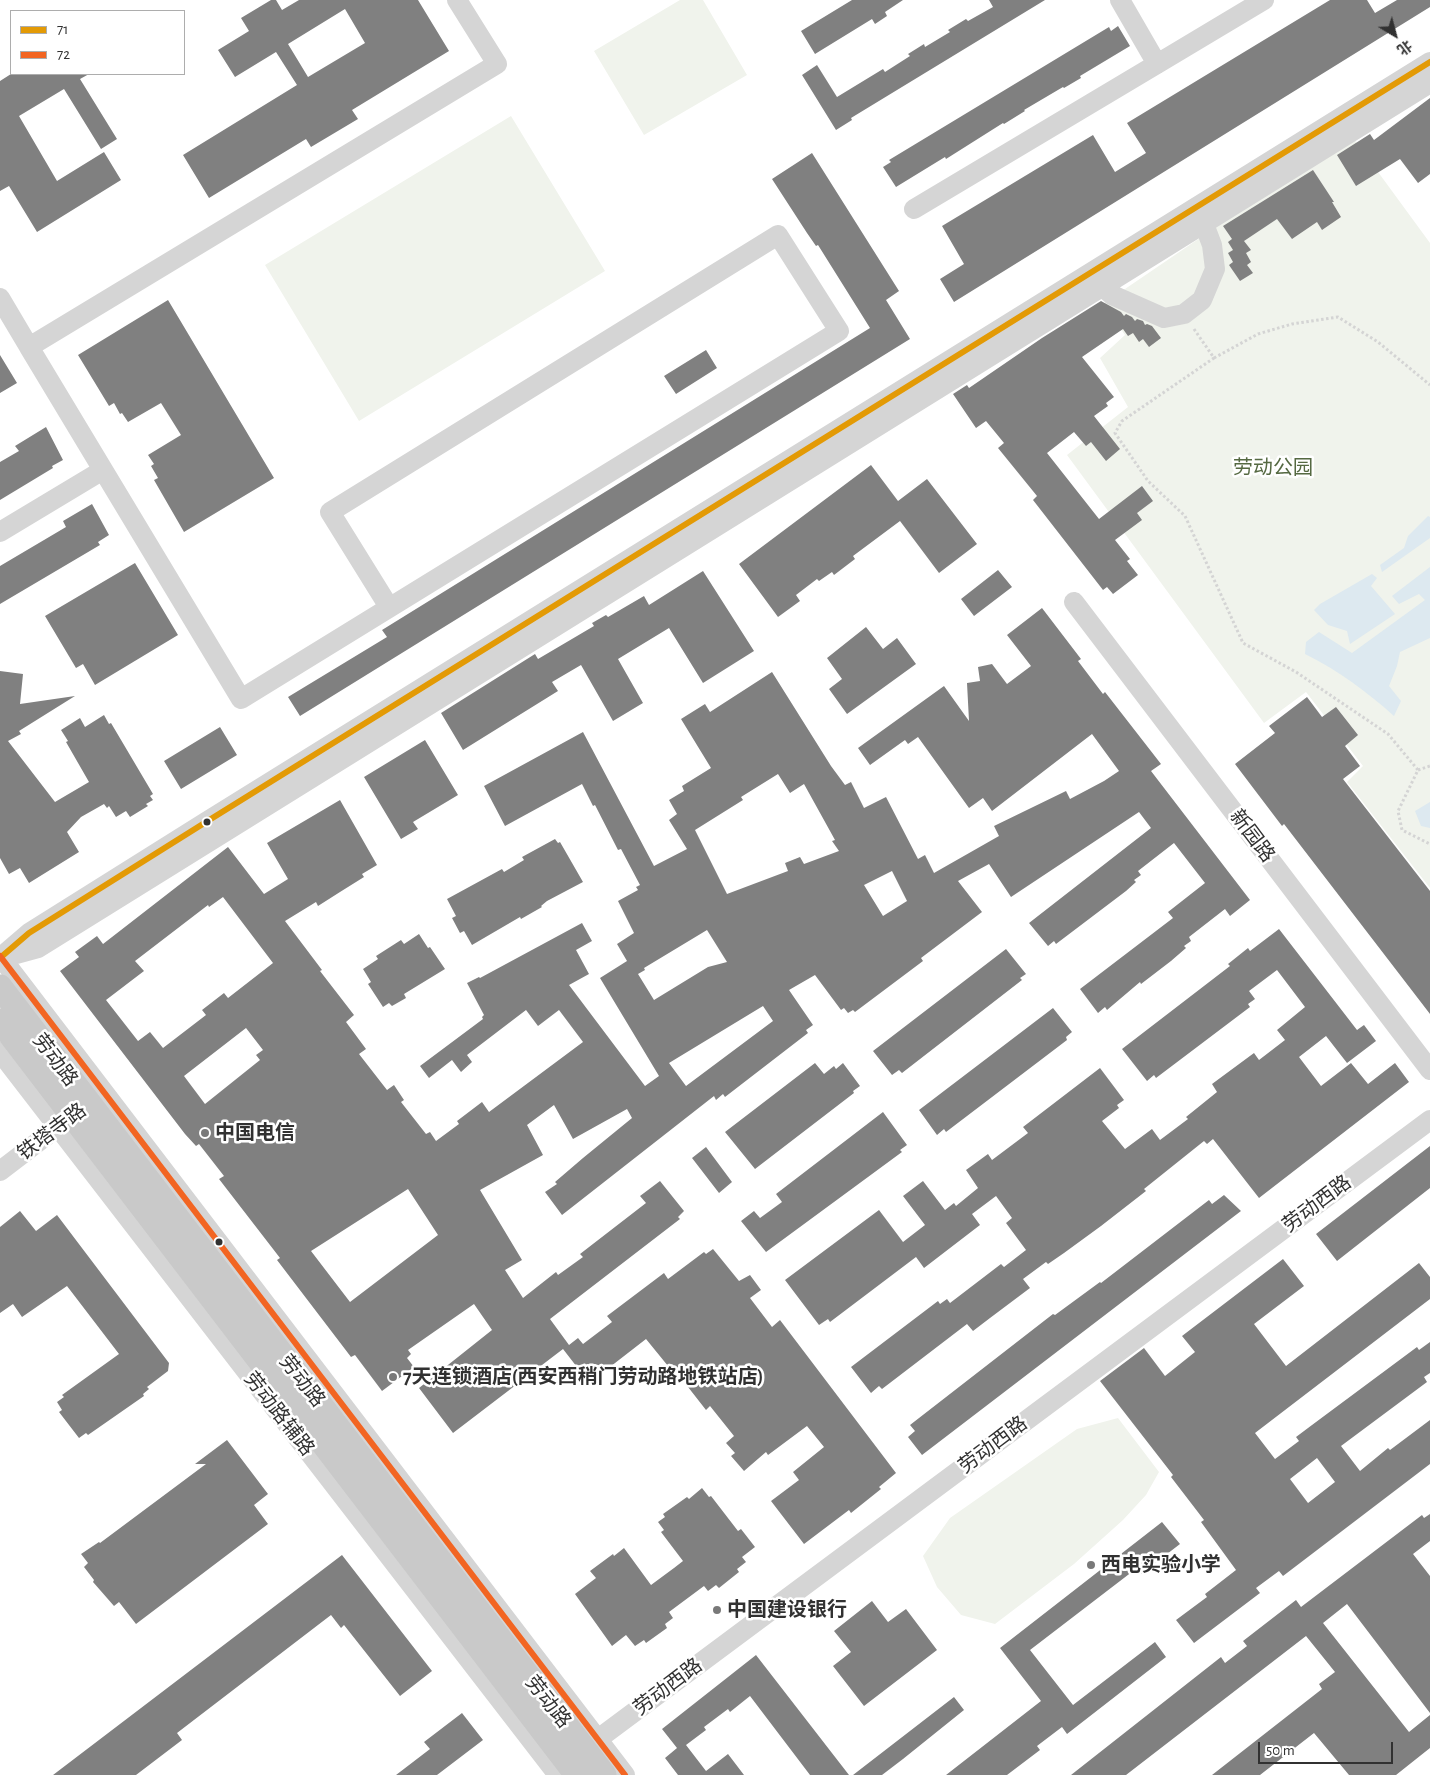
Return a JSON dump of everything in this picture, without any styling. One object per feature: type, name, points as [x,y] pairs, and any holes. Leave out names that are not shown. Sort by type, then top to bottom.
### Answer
[{"type":"main road","name":"劳动路","points":[[0,987],[81,1110],[573,1762],[604,1775]]},
{"type":"main road","name":"劳动路","points":[[0,1021],[81,1110]]},
{"type":"street","points":[[29,346],[497,64],[457,0]]},
{"type":"street","points":[[1120,0],[1158,64]]},
{"type":"street","points":[[914,209],[1264,0]]},
{"type":"street","points":[[0,958],[29,933],[197,827],[1430,62]]},
{"type":"street","points":[[0,958],[38,948],[1430,83]]},
{"type":"street","points":[[1103,286],[1112,295],[1164,318],[1184,314],[1202,300],[1215,269],[1212,245],[1204,224]]},
{"type":"street","points":[[0,298],[241,699],[839,331],[778,235],[330,512],[389,607]]},
{"type":"street","points":[[0,532],[103,470]]},
{"type":"street","name":"新园路","points":[[1074,602],[1430,1070]]},
{"type":"street","name":"劳动路辅路","points":[[0,958],[81,1110],[573,1762],[625,1775]]},
{"type":"street","name":"劳动路辅路","points":[[0,1052],[81,1110]]},
{"type":"street","name":"铁塔寺路","points":[[0,1171],[81,1110]]},
{"type":"street","name":"劳动西路","points":[[573,1762],[1430,1120]]},
{"type":"path","points":[[1184,314],[1214,358]]},
{"type":"path","points":[[1418,770],[1388,734],[1296,672],[1242,643],[1185,516],[1148,481],[1115,433],[1122,421],[1214,358],[1258,334],[1292,324],[1338,317],[1378,342],[1430,385]]},
{"type":"path","points":[[1430,766],[1418,770],[1398,811],[1402,830],[1430,844]]},
{"type":"green space","points":[[680,0],[703,0],[747,75],[644,135],[594,51]]},
{"type":"green space","points":[[511,116],[605,271],[359,421],[265,265]]},
{"type":"green space","name":"劳动公园","points":[[1351,135],[1430,243],[1430,888],[1347,782],[1363,766],[1306,692],[1264,723],[1067,455],[1128,407],[1100,358],[1125,335],[1103,304]]},
{"type":"green space","points":[[1118,1418],[1159,1472],[1146,1495],[1123,1520],[1074,1564],[995,1624],[961,1615],[937,1587],[923,1556],[950,1518],[1077,1429]]},
{"type":"shaded area","points":[[1428,516],[1430,517],[1430,538],[1382,572],[1380,565],[1404,548],[1408,536]]},
{"type":"shaded area","points":[[1430,567],[1430,638],[1400,652],[1389,686],[1401,701],[1394,716],[1352,682],[1305,654],[1306,642],[1319,632],[1352,653],[1425,600],[1419,594],[1399,604],[1392,596]]},
{"type":"shaded area","points":[[1372,574],[1377,578],[1371,586],[1395,614],[1350,644],[1347,631],[1328,625],[1314,610],[1320,604]]},
{"type":"shaded area","points":[[1430,802],[1430,828],[1421,826],[1415,811]]},
{"type":"building","points":[[271,0],[276,0],[282,10],[299,0],[418,0],[449,51],[352,110],[358,119],[311,147],[306,139],[209,198],[183,155],[297,85],[276,52],[235,77],[218,50],[249,31],[241,18]],"holes":[[[345,9],[365,43],[308,77],[288,44]]]},
{"type":"building","points":[[852,0],[903,0],[885,12],[887,16],[875,24],[872,19],[815,54],[801,31]]},
{"type":"building","points":[[989,0],[1045,0],[851,118],[852,120],[836,130],[802,75],[817,65],[837,97],[883,69],[885,72],[910,56],[908,54],[924,44],[925,47],[950,32],[948,30],[966,19],[968,21],[993,7]]},
{"type":"building","points":[[1330,0],[1367,0],[1375,13],[1397,0],[1430,0],[1430,7],[954,302],[940,279],[964,264],[942,226],[1093,135],[1115,172],[1146,153],[1127,123]]},
{"type":"building","points":[[1118,26],[1130,46],[1080,76],[1081,78],[896,187],[883,167],[891,162],[889,160],[1109,27],[1111,31]]},
{"type":"building","points":[[10,75],[87,75],[80,79],[117,139],[101,149],[64,89],[19,116],[57,181],[104,152],[121,180],[37,232],[9,186],[0,191],[0,81]]},
{"type":"building","points":[[1430,98],[1430,174],[1418,183],[1400,159],[1356,186],[1337,155],[1370,134],[1374,140]]},
{"type":"building","points":[[812,153],[899,291],[886,300],[910,339],[300,716],[288,697],[387,637],[382,630],[870,328],[818,245],[816,246],[772,179]]},
{"type":"building","points":[[1313,170],[1334,202],[1332,202],[1341,217],[1322,230],[1317,222],[1292,239],[1277,219],[1244,241],[1251,250],[1246,253],[1251,262],[1247,265],[1253,273],[1240,281],[1229,265],[1233,262],[1228,253],[1233,250],[1228,242],[1232,239],[1223,226]]},
{"type":"building","points":[[168,300],[274,478],[184,532],[154,480],[158,478],[151,466],[154,464],[148,455],[181,435],[161,403],[128,422],[122,413],[120,414],[114,403],[109,406],[78,355]]},
{"type":"building","points":[[1101,301],[1121,312],[1124,316],[1126,314],[1135,321],[1137,319],[1143,321],[1145,325],[1152,326],[1161,338],[1149,347],[1143,339],[1139,342],[1133,333],[1128,336],[1123,329],[1082,357],[1114,397],[1106,403],[1108,406],[1094,416],[1120,449],[1106,461],[1091,442],[1086,446],[1074,432],[1047,453],[1099,519],[1142,486],[1153,501],[1137,513],[1142,520],[1115,540],[1130,559],[1127,561],[1138,575],[1113,594],[1107,587],[1103,590],[1033,500],[1037,496],[998,448],[1004,443],[986,421],[976,428],[953,394],[967,385],[969,388],[1042,338]]},
{"type":"building","points":[[706,350],[717,368],[676,394],[664,376]]},
{"type":"building","points":[[0,355],[17,383],[0,393]]},
{"type":"building","points":[[46,427],[63,460],[0,500],[0,462],[19,451],[15,446]]},
{"type":"building","points":[[871,465],[898,501],[927,479],[977,544],[939,573],[900,521],[853,556],[855,559],[834,575],[832,572],[819,581],[817,579],[796,595],[800,601],[778,617],[739,564]]},
{"type":"building","points":[[92,504],[109,535],[98,542],[100,545],[0,604],[0,566],[66,527],[63,521]]},
{"type":"building","points":[[135,563],[178,635],[95,685],[83,664],[76,668],[45,616]]},
{"type":"building","points":[[998,570],[1012,587],[974,616],[961,599]]},
{"type":"building","points":[[703,571],[754,651],[703,683],[669,628],[618,659],[643,703],[613,721],[581,665],[552,682],[558,691],[463,750],[441,713],[535,654],[538,659],[594,626],[592,623],[606,615],[608,617],[644,596],[649,605]]},
{"type":"building","points":[[1042,608],[1081,659],[1078,661],[1103,694],[1105,692],[1161,764],[1151,771],[1250,900],[1230,916],[1225,909],[1189,937],[1191,941],[1184,946],[1186,948],[1171,961],[1141,984],[1140,982],[1107,1010],[1105,1007],[1098,1013],[1080,989],[1173,918],[1168,912],[1205,883],[1174,843],[1138,871],[1141,875],[1134,880],[1136,882],[1126,891],[1056,944],[1054,941],[1048,946],[1029,923],[1151,828],[1139,812],[1011,897],[989,864],[958,881],[982,912],[921,958],[923,961],[855,1012],[853,1010],[848,1013],[844,1008],[841,1010],[815,975],[789,990],[813,1025],[806,1030],[808,1033],[725,1097],[723,1094],[716,1100],[714,1096],[562,1215],[545,1192],[557,1184],[555,1182],[632,1118],[627,1109],[573,1139],[554,1105],[527,1125],[543,1155],[480,1190],[522,1260],[505,1270],[523,1298],[556,1272],[558,1275],[583,1257],[580,1254],[646,1203],[640,1196],[660,1181],[684,1211],[678,1217],[680,1219],[550,1319],[569,1345],[578,1338],[583,1344],[612,1322],[607,1316],[664,1273],[668,1279],[704,1252],[706,1254],[713,1249],[739,1281],[750,1275],[761,1290],[750,1298],[772,1327],[780,1320],[896,1473],[879,1487],[881,1489],[851,1513],[849,1510],[804,1544],[771,1501],[799,1480],[793,1472],[824,1447],[807,1426],[768,1455],[766,1452],[744,1471],[731,1456],[735,1453],[726,1443],[734,1436],[710,1406],[706,1410],[670,1364],[668,1366],[646,1339],[597,1377],[594,1374],[587,1380],[563,1349],[453,1433],[419,1388],[492,1330],[474,1304],[408,1350],[411,1354],[407,1358],[414,1367],[382,1391],[355,1355],[351,1357],[277,1260],[280,1258],[219,1179],[224,1176],[199,1144],[196,1146],[185,1134],[60,971],[79,957],[75,952],[97,936],[103,944],[228,847],[264,894],[288,879],[267,843],[340,800],[377,865],[362,874],[364,877],[318,906],[316,902],[285,921],[354,1015],[346,1022],[366,1049],[359,1054],[387,1090],[394,1085],[404,1100],[401,1102],[426,1134],[430,1132],[436,1141],[459,1124],[457,1121],[482,1102],[489,1112],[583,1042],[559,1010],[538,1026],[526,1010],[467,1055],[472,1062],[461,1072],[452,1060],[429,1078],[420,1066],[483,1019],[484,1015],[467,983],[480,978],[582,923],[592,941],[576,950],[589,974],[569,985],[645,1086],[659,1076],[600,978],[627,961],[617,944],[634,933],[618,901],[638,890],[636,887],[640,885],[621,849],[618,850],[582,784],[505,826],[484,786],[583,732],[654,866],[687,849],[669,820],[677,814],[669,800],[684,791],[682,786],[711,768],[681,719],[705,704],[710,712],[772,672],[845,785],[851,782],[864,808],[886,797],[918,859],[925,855],[934,873],[999,836],[994,826],[1066,791],[1070,799],[1119,771],[1092,734],[992,811],[983,798],[969,808],[918,737],[908,744],[905,740],[870,765],[858,748],[944,686],[969,721],[967,683],[980,681],[978,667],[992,664],[1007,684],[1031,666],[1007,635]],"holes":[[[778,774],[790,793],[804,784],[835,840],[832,841],[839,851],[804,864],[800,857],[785,863],[788,871],[727,894],[695,830],[743,800],[741,797]],[[892,871],[907,901],[883,916],[864,885]],[[223,897],[273,963],[228,998],[224,993],[202,1010],[206,1015],[163,1048],[150,1032],[138,1041],[106,1000],[144,971],[135,961],[208,905],[209,907]],[[707,930],[727,962],[708,967],[654,1000],[638,974],[645,970],[644,968]],[[763,1006],[773,1021],[686,1086],[669,1063]],[[246,1028],[263,1050],[256,1055],[260,1060],[205,1104],[184,1076]],[[408,1189],[438,1235],[350,1302],[311,1251]]]},
{"type":"building","points":[[866,627],[883,649],[897,638],[916,664],[847,714],[829,689],[842,679],[827,658]]},
{"type":"building","points":[[0,671],[23,674],[20,704],[75,696],[19,731],[21,734],[8,741],[55,802],[89,782],[61,730],[80,718],[85,727],[104,715],[109,724],[111,723],[153,794],[150,796],[153,800],[146,804],[148,806],[130,817],[126,811],[116,817],[109,806],[107,808],[104,804],[81,817],[67,832],[79,852],[29,883],[20,868],[9,874],[0,858]]},
{"type":"building","points":[[1307,697],[1322,717],[1336,707],[1358,735],[1345,746],[1360,766],[1343,779],[1430,891],[1430,1014],[1284,824],[1282,826],[1235,764],[1275,733],[1269,726]]},
{"type":"building","points":[[220,727],[237,755],[181,789],[164,761]]},
{"type":"building","points":[[425,740],[458,795],[413,822],[418,829],[401,839],[364,777]]},
{"type":"building","points":[[555,839],[558,843],[560,842],[583,882],[547,901],[542,907],[521,919],[520,917],[472,945],[464,931],[460,933],[452,918],[456,916],[447,899],[502,869],[504,872],[524,860],[522,857]]},
{"type":"building","points":[[1279,929],[1357,1030],[1364,1025],[1376,1041],[1347,1063],[1326,1036],[1299,1057],[1321,1086],[1351,1063],[1368,1084],[1395,1063],[1409,1082],[1259,1198],[1213,1139],[1207,1144],[1204,1141],[1144,1189],[1146,1191],[1101,1226],[1048,1264],[1046,1262],[1023,1279],[1030,1288],[973,1331],[967,1324],[882,1389],[879,1386],[871,1393],[851,1367],[938,1301],[940,1304],[947,1299],[950,1303],[1001,1264],[1004,1267],[1026,1250],[1006,1223],[1012,1218],[996,1196],[972,1214],[980,1225],[924,1268],[916,1257],[830,1322],[828,1319],[819,1325],[785,1280],[879,1210],[903,1242],[925,1225],[903,1196],[923,1181],[945,1210],[954,1203],[956,1206],[978,1188],[966,1170],[988,1154],[992,1160],[1028,1133],[1023,1127],[1100,1068],[1124,1100],[1117,1105],[1119,1108],[1102,1121],[1125,1149],[1152,1129],[1160,1140],[1188,1119],[1186,1117],[1217,1092],[1212,1084],[1254,1053],[1259,1060],[1285,1040],[1277,1030],[1305,1007],[1277,970],[1249,991],[1255,999],[1248,1004],[1250,1007],[1156,1078],[1154,1075],[1147,1081],[1122,1049],[1230,966],[1228,964],[1248,948],[1250,951]]},
{"type":"building","points":[[419,934],[445,969],[404,994],[406,998],[392,1006],[389,1003],[383,1007],[368,984],[371,982],[363,969],[378,959],[376,956],[401,940],[404,944]]},
{"type":"building","points":[[1006,949],[1026,974],[1020,978],[1022,980],[902,1073],[899,1070],[892,1075],[873,1051]]},
{"type":"building","points":[[1053,1008],[1072,1032],[1066,1037],[1067,1040],[946,1132],[944,1129],[937,1135],[919,1110]]},
{"type":"building","points":[[815,1063],[824,1074],[834,1066],[836,1069],[843,1063],[860,1086],[853,1091],[854,1093],[755,1169],[725,1132]]},
{"type":"building","points":[[883,1112],[907,1145],[900,1150],[902,1152],[766,1252],[741,1221],[754,1211],[760,1218],[782,1202],[776,1194]]},
{"type":"building","points":[[1430,1146],[1430,1188],[1337,1261],[1316,1234]]},
{"type":"building","points":[[706,1147],[732,1182],[719,1193],[692,1158]]},
{"type":"building","points":[[1224,1195],[1241,1211],[922,1455],[908,1437],[915,1431],[910,1425],[1053,1314],[1055,1315],[1101,1283],[1209,1200],[1212,1204]]},
{"type":"building","points":[[20,1211],[36,1231],[57,1215],[169,1363],[168,1371],[147,1387],[149,1389],[143,1394],[144,1396],[88,1435],[86,1433],[79,1438],[59,1412],[62,1410],[57,1402],[64,1397],[62,1395],[119,1354],[67,1286],[22,1317],[13,1304],[0,1313],[0,1227]]},
{"type":"building","points":[[1283,1259],[1304,1286],[1254,1324],[1286,1366],[1419,1263],[1430,1277],[1430,1299],[1255,1433],[1275,1459],[1299,1441],[1296,1437],[1417,1347],[1419,1350],[1430,1342],[1430,1373],[1424,1377],[1427,1382],[1341,1446],[1360,1471],[1388,1448],[1390,1450],[1430,1420],[1430,1464],[1283,1576],[1279,1571],[1256,1588],[1260,1593],[1194,1643],[1176,1620],[1207,1597],[1205,1594],[1236,1570],[1201,1522],[1204,1520],[1171,1477],[1173,1475],[1100,1381],[1144,1348],[1165,1376],[1195,1352],[1182,1336]],"holes":[[[1317,1458],[1335,1482],[1308,1503],[1290,1479]]]},
{"type":"building","points":[[227,1440],[268,1494],[254,1505],[268,1524],[136,1624],[119,1602],[114,1606],[93,1582],[94,1580],[84,1567],[88,1563],[81,1554],[100,1543],[206,1464],[195,1464]]},
{"type":"building","points":[[702,1488],[709,1497],[711,1496],[738,1531],[741,1529],[755,1547],[742,1557],[746,1562],[737,1569],[739,1572],[719,1588],[716,1585],[708,1591],[704,1586],[669,1612],[673,1618],[665,1624],[667,1628],[646,1643],[644,1640],[635,1646],[626,1635],[612,1646],[575,1594],[596,1578],[590,1571],[624,1548],[651,1585],[683,1561],[661,1532],[664,1530],[658,1522],[665,1517],[663,1514],[687,1497],[689,1499]]},
{"type":"building","points":[[1430,1514],[1430,1541],[1413,1554],[1430,1576],[1430,1713],[1347,1604],[1323,1623],[1409,1732],[1430,1715],[1430,1748],[1396,1775],[1349,1775],[1314,1733],[1260,1775],[1212,1775],[1322,1689],[1319,1684],[1335,1672],[1306,1636],[1126,1775],[1071,1775],[1221,1657],[1225,1663],[1247,1646],[1243,1641],[1296,1600],[1301,1607],[1422,1515],[1424,1518]]},
{"type":"building","points":[[1162,1522],[1180,1544],[1141,1574],[1137,1568],[1030,1650],[1073,1705],[1155,1642],[1166,1657],[1067,1734],[1062,1727],[1037,1746],[1040,1750],[1007,1775],[946,1775],[1041,1701],[1000,1648]]},
{"type":"building","points":[[342,1555],[432,1671],[400,1696],[344,1625],[341,1628],[331,1615],[177,1733],[182,1740],[136,1775],[53,1775]]},
{"type":"building","points":[[872,1601],[888,1622],[906,1609],[937,1650],[864,1706],[833,1666],[851,1652],[834,1631]]},
{"type":"building","points":[[756,1655],[849,1775],[810,1775],[750,1696],[730,1712],[728,1709],[704,1727],[706,1730],[686,1745],[706,1771],[728,1754],[744,1775],[678,1775],[665,1758],[677,1748],[662,1729]]},
{"type":"building","points":[[954,1697],[964,1710],[903,1759],[882,1775],[853,1775]]},
{"type":"building","points":[[462,1713],[483,1740],[437,1775],[396,1775],[430,1749],[424,1742]]},
{"type":"transit line","name":"71","points":[[0,958],[29,933],[206,822],[1430,62]]},
{"type":"transit line","name":"72","points":[[0,956],[625,1775]]},
{"type":"place","name":"中国电信","points":[[205,1133]]},
{"type":"place","name":"7天连锁酒店(西安西稍门劳动路地铁站店)","points":[[393,1377]]},
{"type":"place","name":"西电实验小学","points":[[1091,1565]]},
{"type":"place","name":"中国建设银行","points":[[717,1610]]}]
